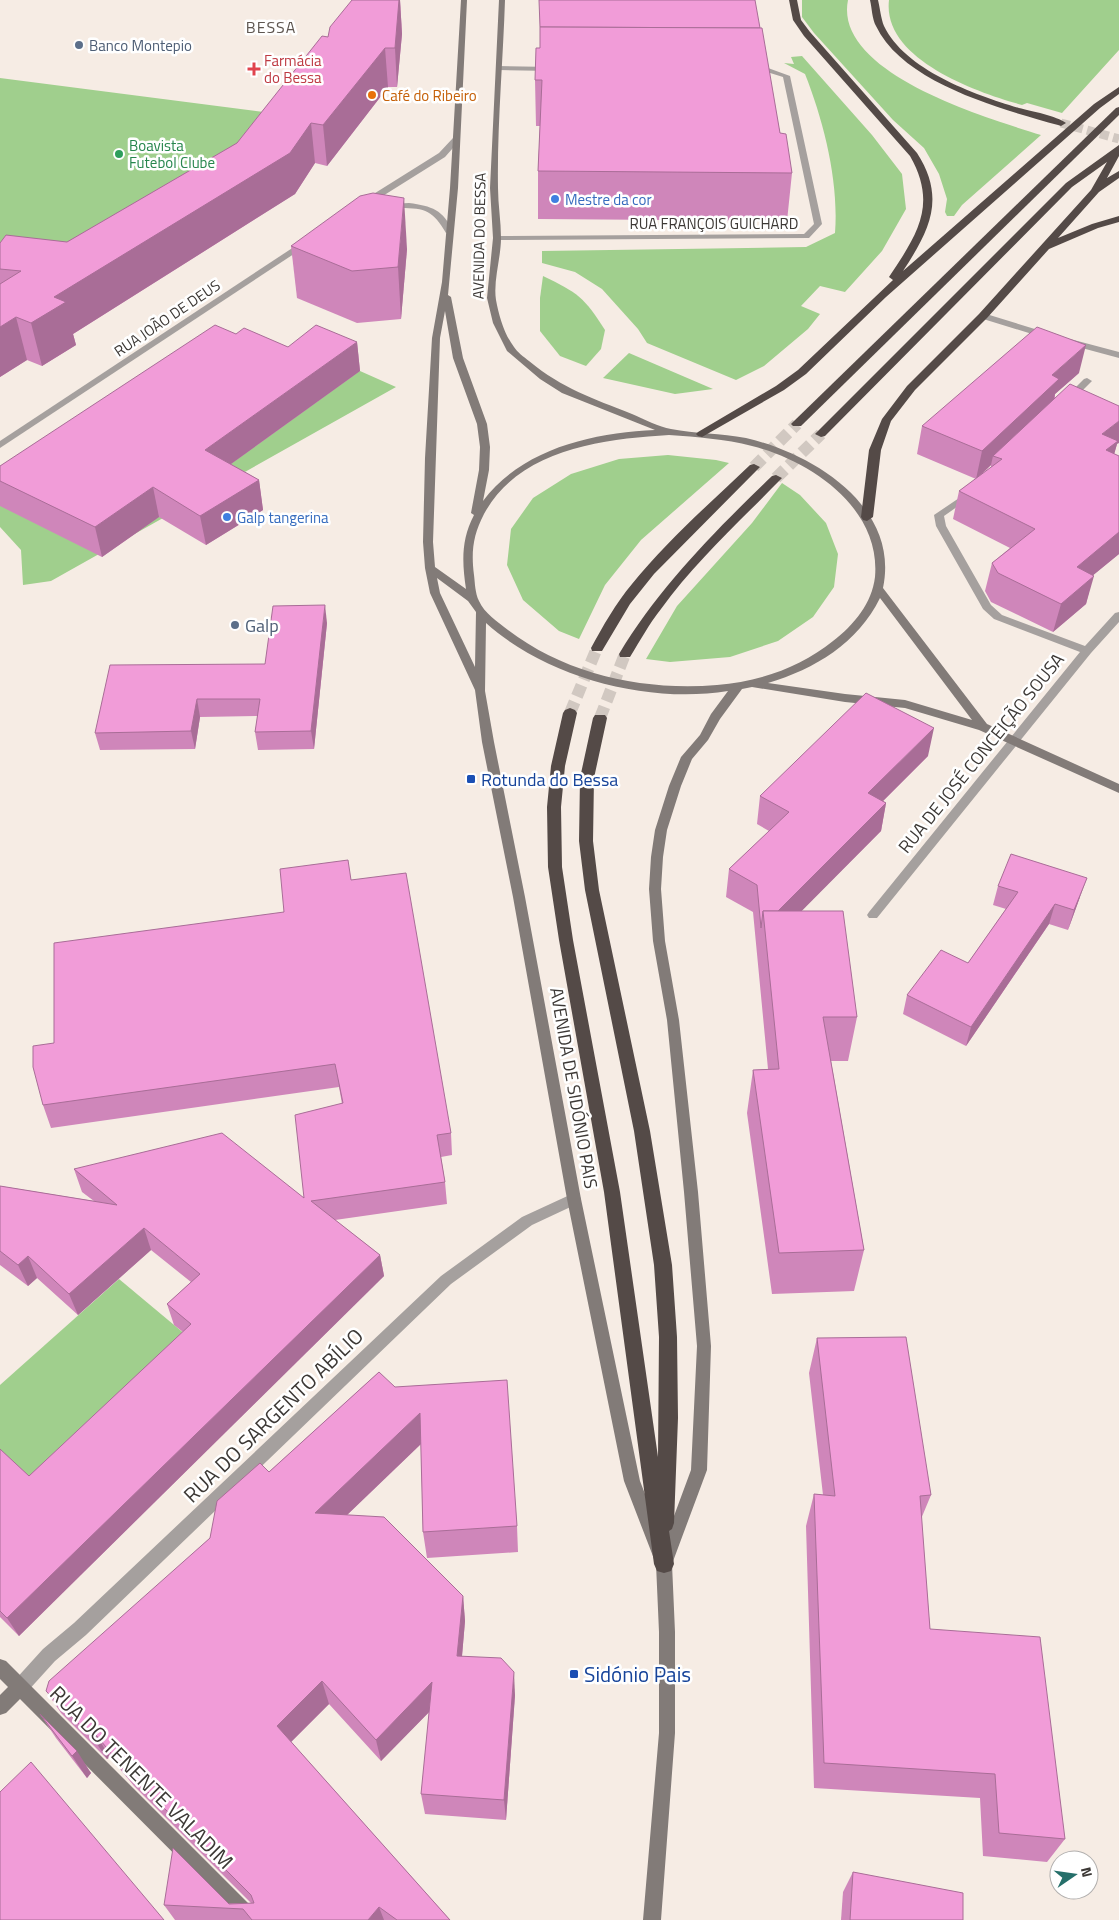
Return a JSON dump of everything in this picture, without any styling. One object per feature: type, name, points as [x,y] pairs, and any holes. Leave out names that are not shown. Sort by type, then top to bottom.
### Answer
[{"type":"highway","points":[[793,0],[797,20],[807,34],[908,148],[925,175],[928,191],[928,209],[923,230],[882,295]]},
{"type":"highway","points":[[874,0],[877,22],[892,45],[913,65],[946,84],[1018,111],[1061,123]]},
{"type":"highway","points":[[702,434],[780,388],[802,372],[882,295],[1097,106],[1119,90]]},
{"type":"highway","points":[[797,424],[1119,110]]},
{"type":"highway","points":[[867,517],[875,450],[886,421],[912,388],[983,316],[1046,248],[1095,191],[1119,148]]},
{"type":"highway","points":[[821,434],[1069,185],[1119,148]]},
{"type":"highway","points":[[1095,191],[1119,174]]},
{"type":"highway","points":[[1046,248],[1095,226],[1119,219]]},
{"type":"highway","points":[[597,648],[614,618],[636,588],[671,548],[754,467]]},
{"type":"highway","points":[[625,654],[636,632],[666,592],[696,558],[776,478]]},
{"type":"highway","points":[[570,712],[558,766],[554,807],[555,867],[566,940],[612,1192],[664,1564]]},
{"type":"highway","points":[[600,718],[588,778],[586,841],[592,890],[642,1131],[663,1265],[668,1337],[669,1418],[664,1564]]},
{"type":"main road","name":"AVENIDA DO BESSA","points":[[430,568],[428,542],[436,338],[446,282],[454,188],[464,0]]},
{"type":"main road","name":"AVENIDA DO BESSA","points":[[502,0],[494,188],[496,238],[491,298],[497,322],[510,349],[543,377],[566,391],[669,432]]},
{"type":"main road","name":"AVENIDA DO BESSA","points":[[446,282],[458,358],[482,424],[485,447],[484,470],[474,524]]},
{"type":"main road","points":[[745,685],[794,669],[822,655],[848,636],[867,614],[878,589],[882,565],[877,541],[867,517],[849,496],[828,478],[770,448],[736,439],[669,432],[632,433],[596,439],[562,449],[547,456],[506,481],[487,501],[467,541],[467,564],[473,599],[481,612],[506,635],[534,653],[566,668],[605,680],[656,688],[691,690],[745,685],[905,704],[983,727],[1119,789]]},
{"type":"main road","points":[[430,568],[473,599]]},
{"type":"main road","points":[[430,568],[435,594],[480,691]]},
{"type":"main road","points":[[878,589],[983,727]]},
{"type":"main road","name":"AVENIDA DE SIDÓNIO PAIS","points":[[481,612],[480,691],[489,750],[519,897],[574,1199],[632,1481],[664,1564],[667,1733],[652,1920]]},
{"type":"main road","name":"AVENIDA DE SIDÓNIO PAIS","points":[[664,1564],[698,1470],[704,1346],[691,1192],[673,1020],[659,941],[655,889],[657,857],[661,830],[675,786],[687,757],[704,737],[715,717],[745,685]]},
{"type":"main road","name":"RUA DO TENENTE VALADIM","points":[[0,1666],[253,1920]]},
{"type":"main road","points":[[0,1707],[20,1686]]},
{"type":"street","points":[[499,68],[557,69]]},
{"type":"street","name":"RUA FRANÇOIS GUICHARD","points":[[496,238],[806,236],[818,224],[786,76],[768,70],[739,69]]},
{"type":"street","points":[[449,231],[441,217],[429,210],[395,205],[361,209],[442,155],[456,140]]},
{"type":"street","name":"RUA JOÃO DE DEUS","points":[[0,445],[317,235]]},
{"type":"street","points":[[983,316],[1119,355]]},
{"type":"street","points":[[1058,409],[1087,381]]},
{"type":"street","points":[[979,485],[957,505],[939,515],[942,526],[986,607],[998,617],[1087,651]]},
{"type":"street","name":"RUA DE JOSÉ CONCEIÇÃO SOUSA","points":[[873,915],[1087,651],[1119,615]]},
{"type":"street","name":"RUA DO SARGENTO ABÍLIO","points":[[20,1686],[49,1656],[446,1280],[527,1221],[550,1208],[574,1199]]},
{"type":"green space","points":[[802,0],[848,0],[850,26],[865,50],[889,71],[920,89],[954,105],[987,118],[1041,135],[962,205],[954,216],[947,216],[945,212],[947,199],[939,174],[924,148],[893,120],[814,33],[802,17]]},
{"type":"green space","points":[[889,0],[1119,0],[1119,50],[1062,113],[1027,103],[1022,105],[958,82],[916,56],[900,39],[891,21]]},
{"type":"green space","points":[[802,56],[872,135],[902,174],[906,209],[882,251],[845,292],[820,286],[801,306],[820,314],[808,329],[764,366],[736,380],[647,343],[638,329],[602,289],[575,272],[542,263],[542,251],[806,247],[835,233],[835,193],[829,152],[818,112],[805,74],[784,63],[794,64],[791,57]]},
{"type":"green space","name":"Boavista Futebol Clube","points":[[0,78],[271,113],[204,195],[0,268]]},
{"type":"green space","points":[[543,276],[579,297],[605,330],[601,349],[586,366],[560,356],[540,331],[540,298]]},
{"type":"green space","points":[[629,353],[713,389],[675,394],[603,378]]},
{"type":"green space","points":[[360,371],[396,387],[51,581],[23,585],[21,550],[0,527],[0,488]]},
{"type":"green space","points":[[668,455],[729,463],[641,540],[605,585],[579,639],[559,631],[523,600],[507,565],[511,529],[533,498],[571,474],[619,459]]},
{"type":"green space","points":[[782,483],[800,495],[826,523],[838,554],[834,587],[813,617],[778,641],[730,657],[670,662],[646,659],[677,606],[752,523]]},
{"type":"green space","points":[[119,1279],[198,1345],[39,1495],[0,1459],[0,1385]]},
{"type":"building","points":[[352,0],[399,0],[395,48],[385,48],[323,125],[311,123],[290,153],[54,297],[66,302],[31,323],[16,317],[0,327],[0,284],[21,271],[0,269],[0,243],[6,235],[67,242],[237,143],[322,36],[328,37],[330,27]]},
{"type":"building","points":[[539,0],[755,0],[760,28],[540,27]]},
{"type":"building","points":[[540,27],[762,28],[780,133],[786,134],[792,173],[538,171],[542,80],[535,80],[536,48],[540,48]]},
{"type":"building","points":[[373,193],[404,198],[398,267],[352,271],[291,246],[360,196]]},
{"type":"building","points":[[215,325],[236,334],[244,328],[288,347],[316,325],[357,342],[205,450],[259,480],[200,516],[153,487],[95,527],[0,481],[0,466]]},
{"type":"building","points":[[1037,327],[1086,345],[1052,375],[1059,379],[982,451],[922,426]]},
{"type":"building","points":[[1070,384],[1119,406],[1119,421],[1102,434],[1118,441],[1106,450],[1119,456],[1119,532],[1077,567],[1094,576],[1061,604],[998,573],[992,563],[1035,529],[959,491],[1002,459],[993,456]]},
{"type":"building","points":[[325,605],[311,731],[255,732],[260,699],[197,699],[191,731],[95,733],[110,665],[265,664],[273,606]]},
{"type":"building","points":[[866,693],[934,728],[868,793],[886,803],[778,911],[763,911],[761,928],[757,885],[729,869],[789,812],[760,796]]},
{"type":"building","points":[[1011,854],[1087,878],[1074,910],[1055,904],[971,1027],[907,995],[941,950],[968,963],[1018,892],[998,886]]},
{"type":"building","points":[[348,860],[351,880],[406,873],[451,1133],[437,1135],[445,1182],[311,1201],[380,1255],[7,1618],[0,1611],[0,1449],[29,1476],[191,1324],[167,1304],[200,1274],[144,1228],[69,1294],[28,1256],[18,1265],[0,1251],[0,1186],[117,1205],[74,1169],[222,1133],[304,1198],[295,1115],[343,1103],[335,1064],[43,1105],[33,1067],[33,1046],[54,1043],[54,943],[284,912],[280,869]]},
{"type":"building","points":[[763,911],[843,911],[857,1017],[823,1017],[864,1250],[779,1253],[753,1070],[779,1069]]},
{"type":"building","points":[[906,1337],[931,1495],[920,1496],[930,1629],[1040,1637],[1065,1839],[999,1833],[995,1774],[824,1763],[814,1494],[835,1496],[817,1338]]},
{"type":"building","points":[[379,1372],[395,1387],[507,1380],[517,1526],[423,1532],[420,1413],[315,1513],[384,1517],[463,1596],[457,1656],[501,1658],[514,1672],[504,1800],[421,1794],[432,1682],[376,1740],[322,1681],[277,1726],[450,1920],[397,1920],[379,1907],[368,1920],[252,1920],[243,1909],[164,1905],[173,1848],[229,1904],[254,1903],[251,1895],[121,1765],[96,1735],[93,1738],[46,1691],[49,1681],[210,1538],[217,1501],[260,1463],[269,1472]]},
{"type":"building","points":[[40,1714],[77,1751],[72,1756]]},
{"type":"building","points":[[31,1762],[164,1920],[0,1920],[0,1792]]},
{"type":"building","points":[[853,1872],[963,1893],[963,1920],[850,1920]]},
{"type":"tunnel","points":[[1061,123],[1119,139]]},
{"type":"tunnel","points":[[754,467],[797,424]]},
{"type":"tunnel","points":[[776,478],[821,434]]},
{"type":"tunnel","points":[[570,713],[597,648]]},
{"type":"tunnel","points":[[600,718],[625,654]]},
{"type":"place","name":"Banco Montepio","points":[[79,45]]},
{"type":"place","name":"Farmácia do Bessa","points":[[254,69]]},
{"type":"place","name":"Café do Ribeiro","points":[[372,95]]},
{"type":"place","name":"Boavista Futebol Clube","points":[[119,154]]},
{"type":"place","name":"Mestre da cor","points":[[555,199]]},
{"type":"place","name":"Galp tangerina","points":[[227,517]]},
{"type":"place","name":"Galp","points":[[235,625]]},
{"type":"place","name":"Rotunda do Bessa","points":[[471,779]]},
{"type":"place","name":"Sidónio Pais","points":[[574,1674]]},
{"type":"district","name":"BESSA","points":[[271,27]]}]
